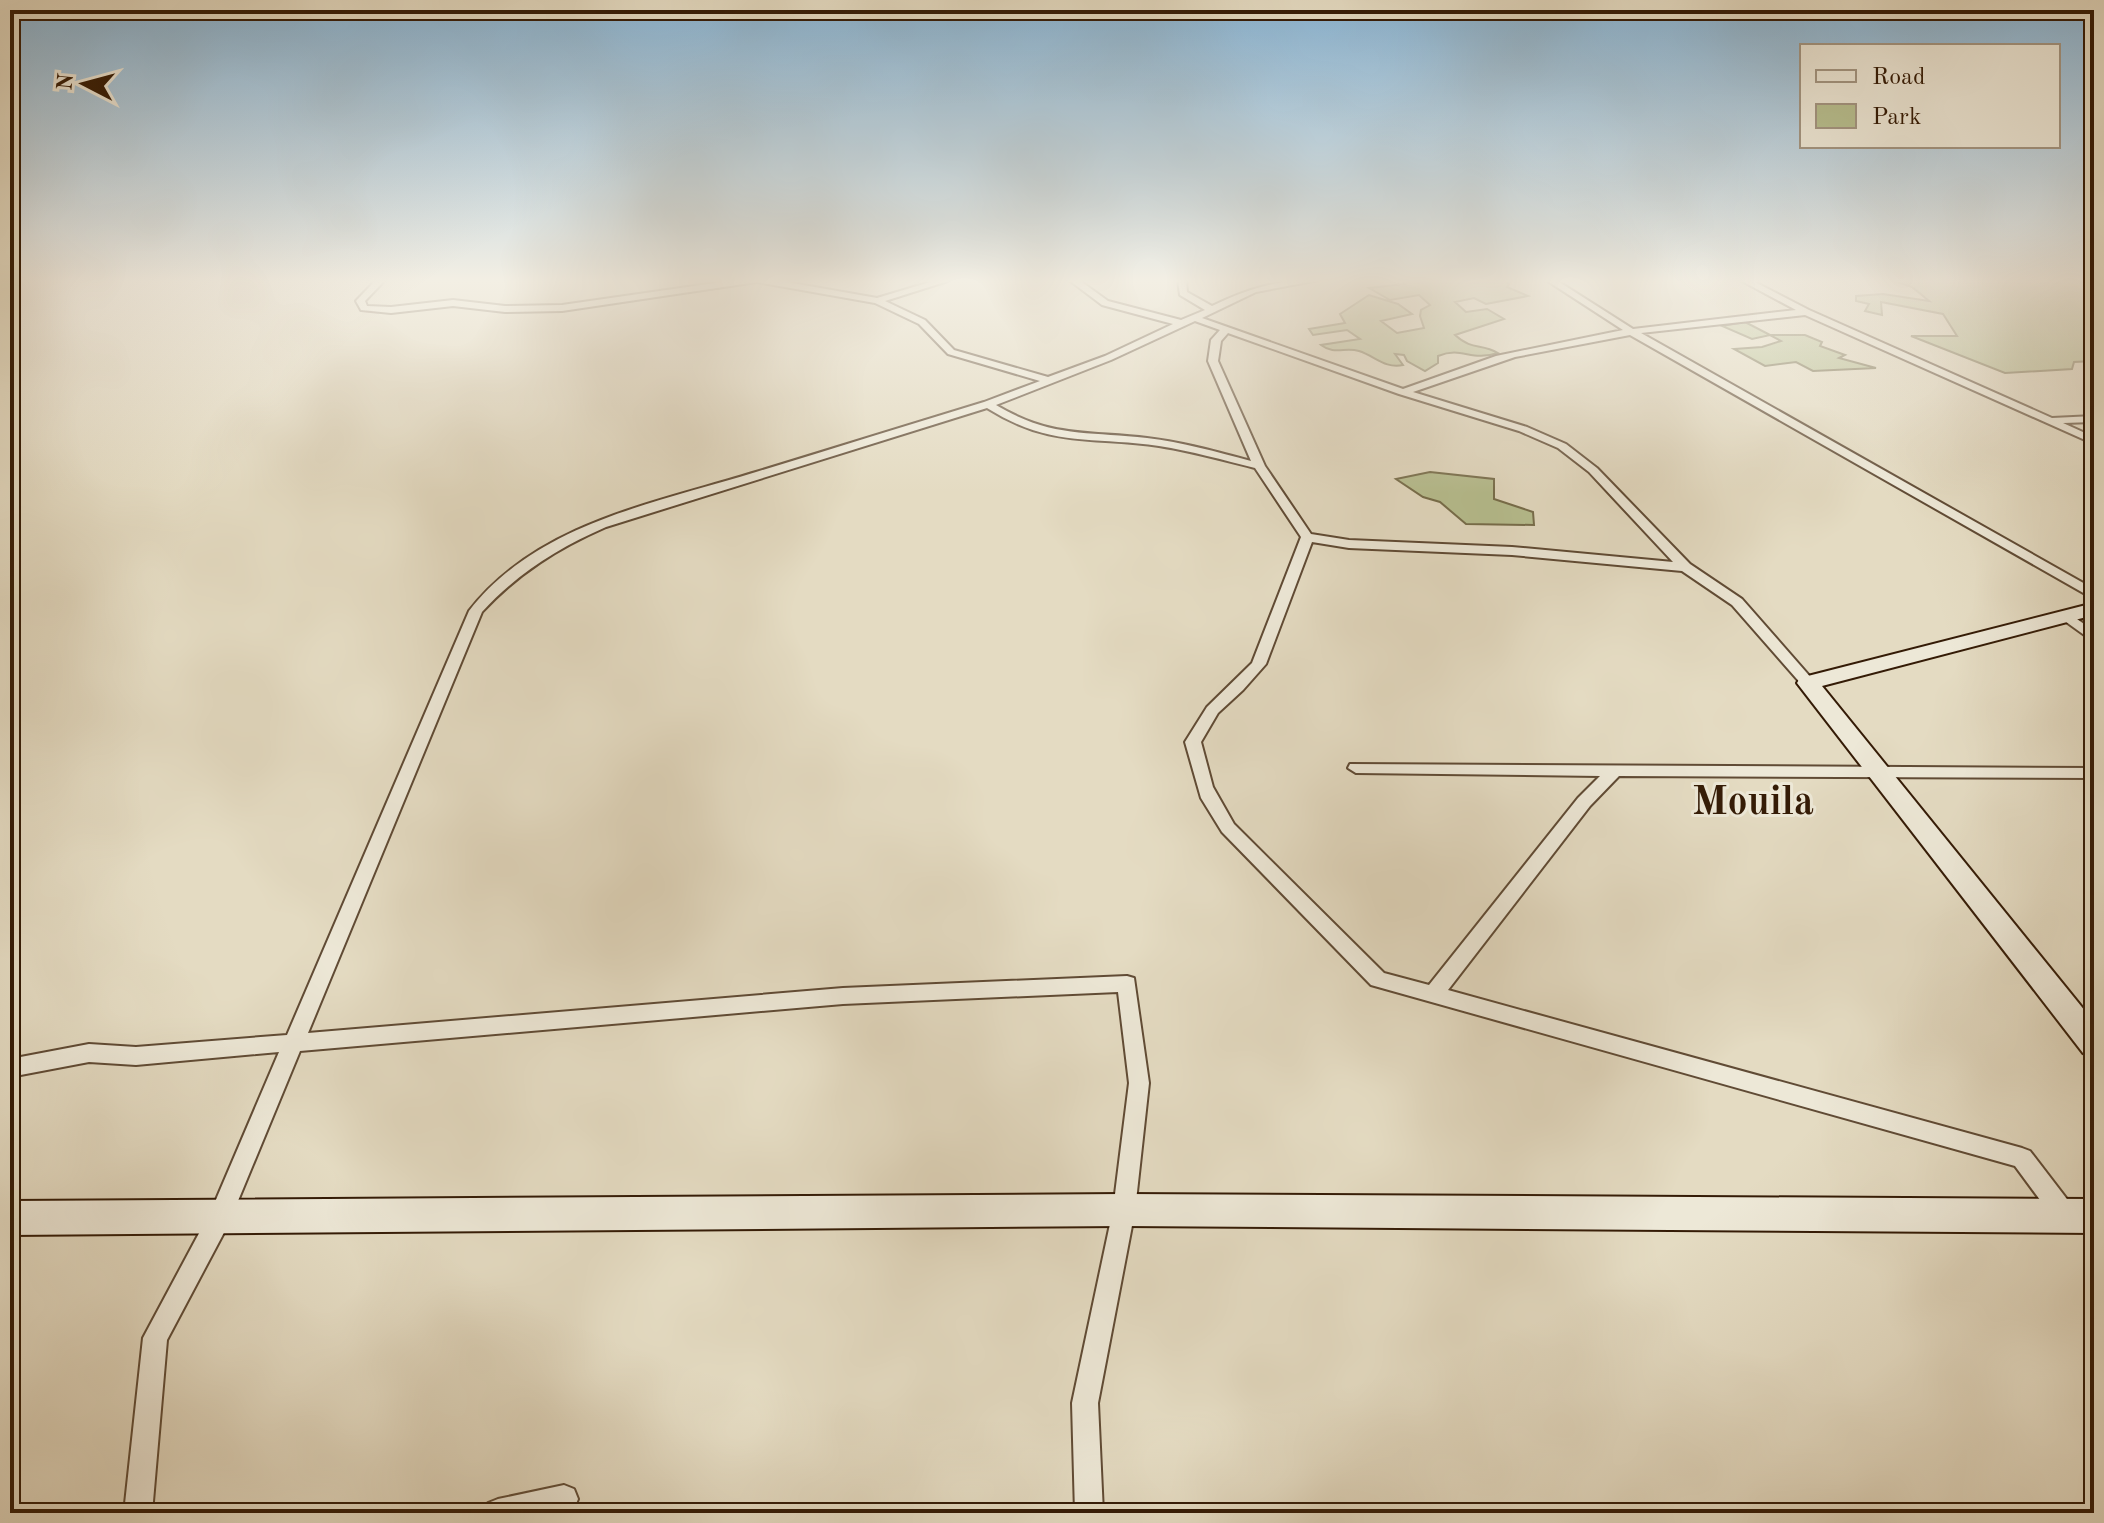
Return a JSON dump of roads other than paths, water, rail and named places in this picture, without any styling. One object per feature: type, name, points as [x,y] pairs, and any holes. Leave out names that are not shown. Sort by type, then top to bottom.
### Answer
[{"type":"street","points":[[950,351],[1042,377],[1048,383]]},
{"type":"street","points":[[138,1513],[155,1338],[220,1217],[476,611],[501,582],[557,542],[602,524],[988,404],[1048,383],[1121,351]]},
{"type":"street","points":[[1214,351],[1213,361],[1259,466],[1307,537],[1349,544],[1512,551],[1685,567]]},
{"type":"street","points":[[1284,351],[1523,429],[1562,446],[1593,470],[1685,567],[1737,602],[1808,683],[2094,1044]]},
{"type":"street","points":[[1403,392],[1530,351]]},
{"type":"street","points":[[1665,351],[2094,595]]},
{"type":"street","points":[[1894,351],[2094,441]]},
{"type":"street","points":[[988,404],[1012,420],[1063,438],[1147,441],[1259,466]]},
{"type":"street","points":[[2050,420],[2094,419]]},
{"type":"street","points":[[1307,537],[1259,664],[1212,710],[1193,742],[1214,812],[1378,979],[2022,1158],[2080,1216]]},
{"type":"street","points":[[1808,683],[2094,609]]},
{"type":"street","points":[[2067,616],[2094,638]]},
{"type":"street","points":[[1356,768],[2094,773]]},
{"type":"street","points":[[1433,995],[1584,802],[1615,771]]},
{"type":"street","points":[[10,1068],[47,1059],[118,1052],[136,1056],[843,996],[1127,984],[1139,1083],[1124,1210],[1085,1403],[1089,1513]]},
{"type":"street","points":[[10,1218],[1124,1210],[2080,1216]]},
{"type":"street","points":[[498,1513],[564,1499]]},
{"type":"district","name":"Mouila","points":[[1753,800]]}]
